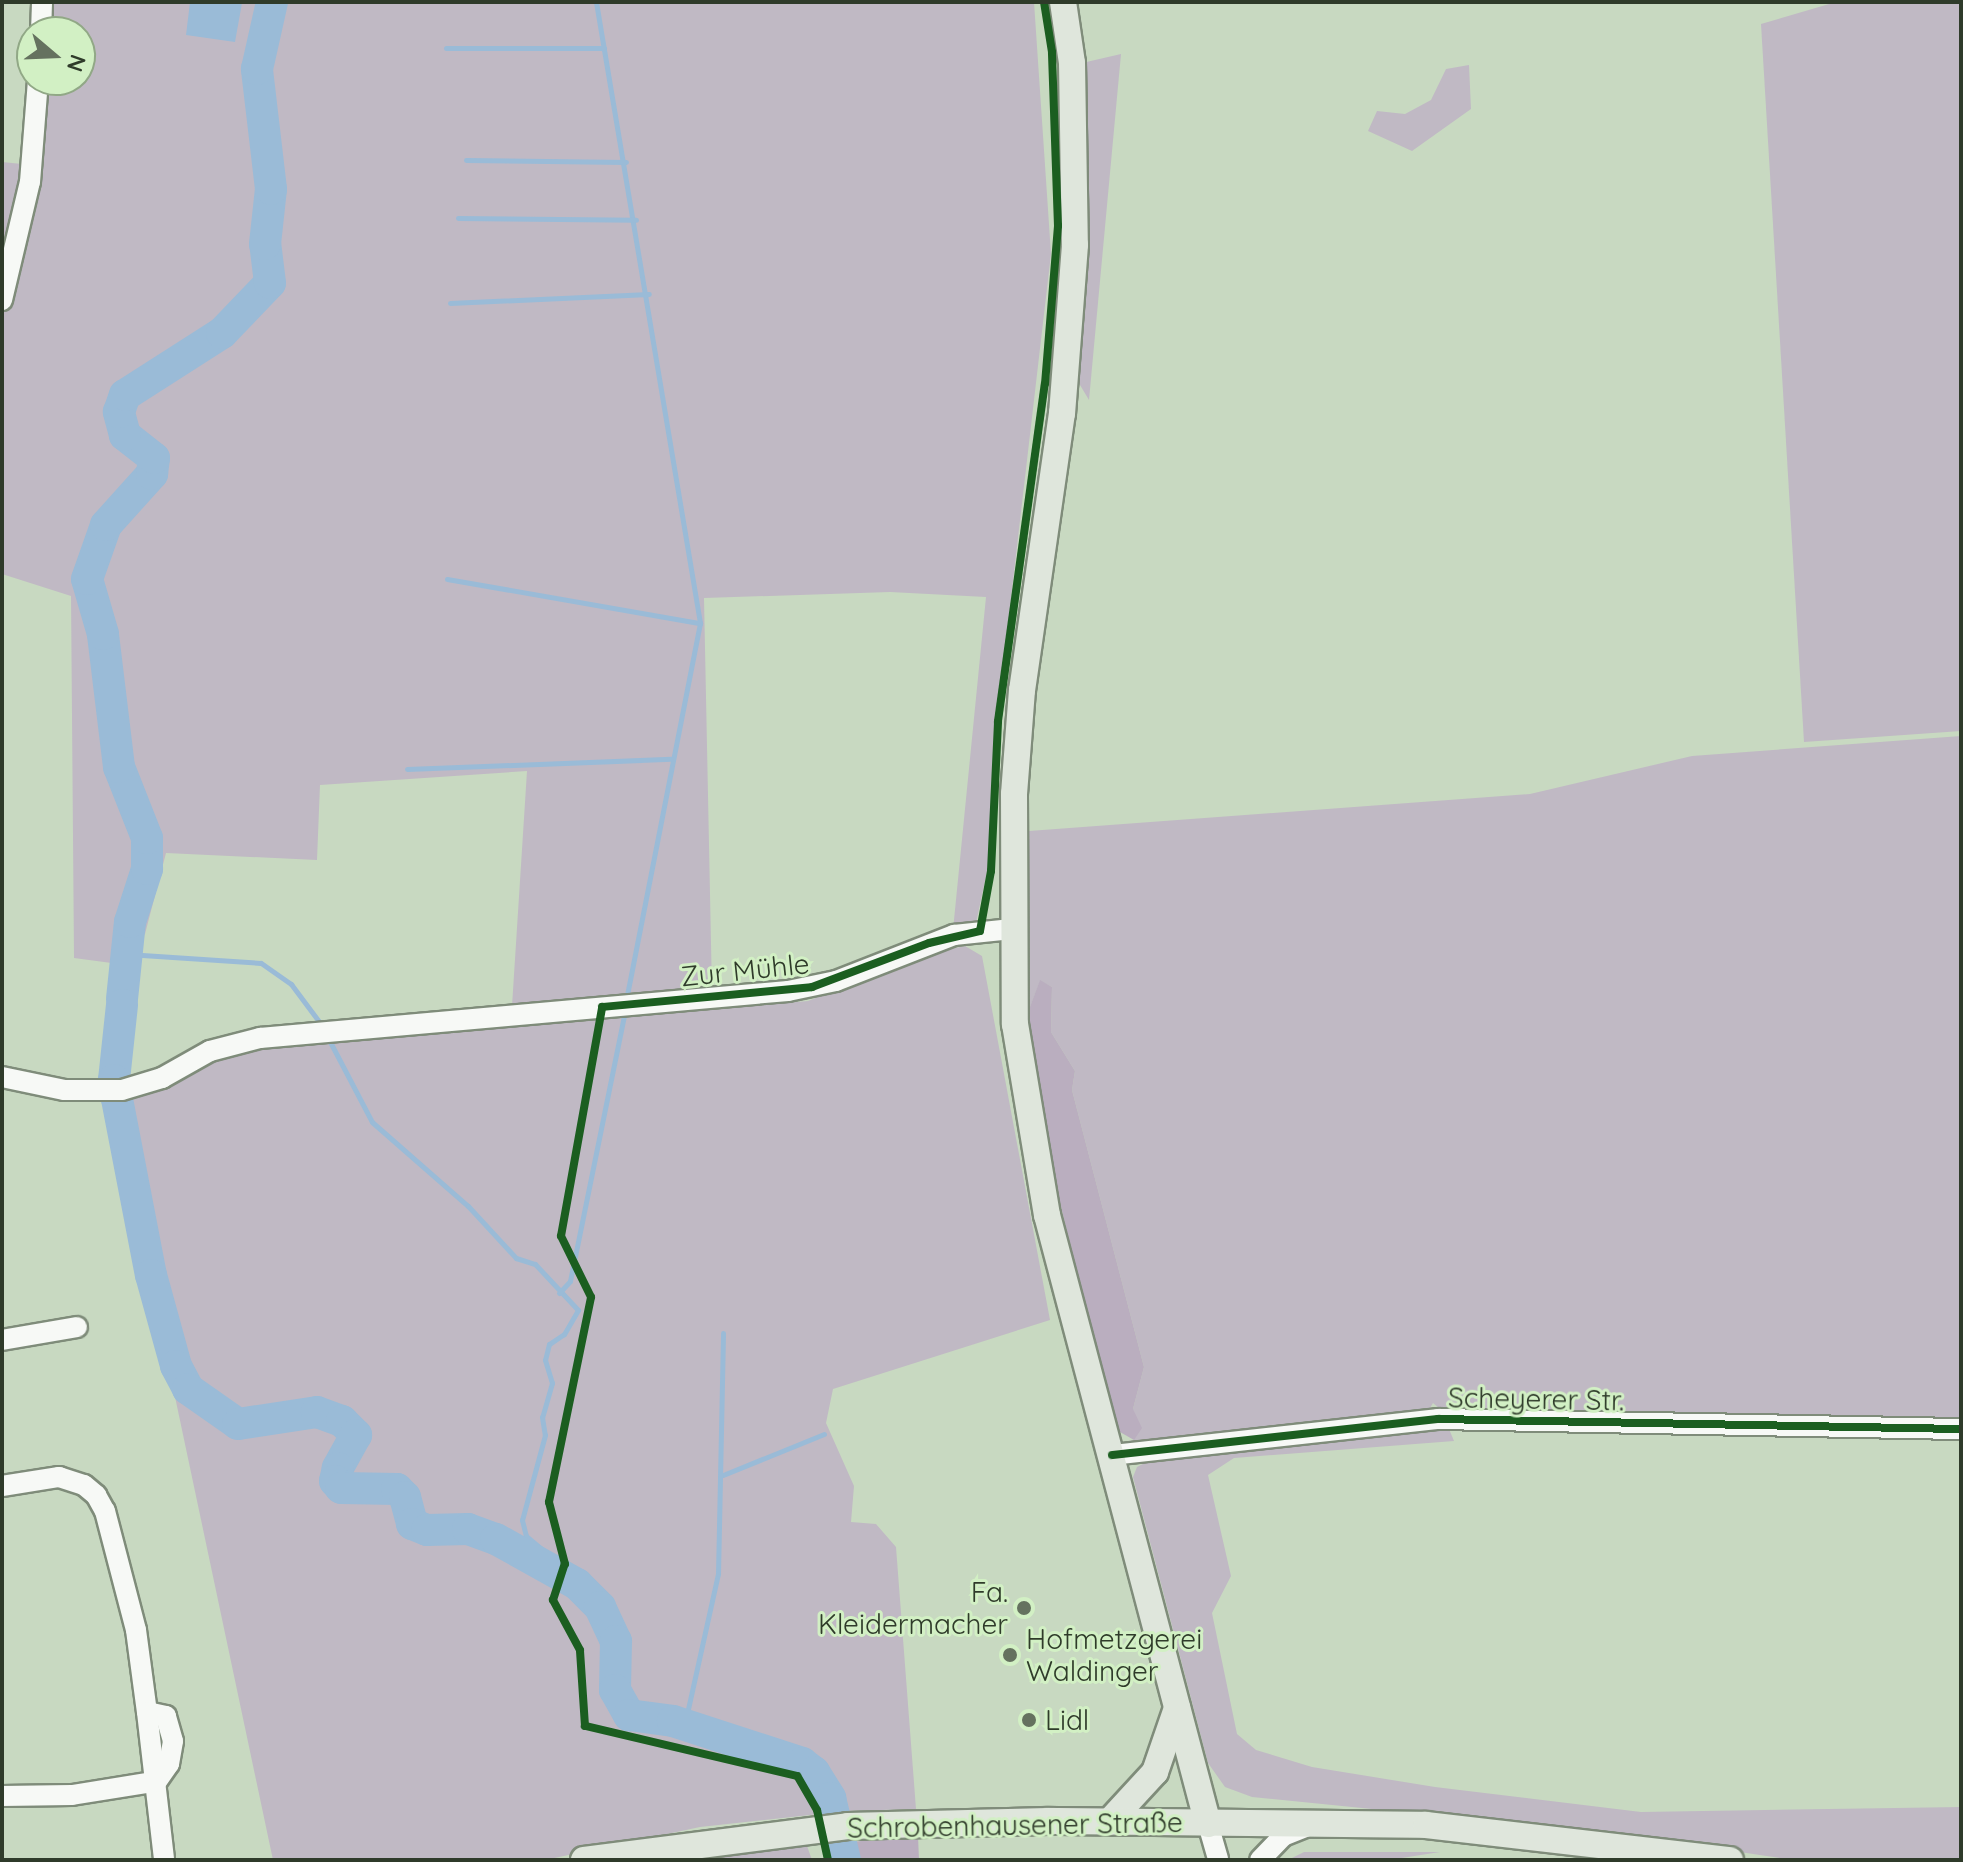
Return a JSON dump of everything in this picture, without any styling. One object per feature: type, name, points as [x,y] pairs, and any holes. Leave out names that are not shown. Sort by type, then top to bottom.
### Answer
[{"type":"main road","points":[[1063,2],[1072,63],[1075,245],[1062,413],[1022,690],[1012,823],[1015,1024],[1047,1215],[1208,1824]]},
{"type":"main road","points":[[1109,1822],[1155,1772],[1177,1708]]},
{"type":"main road","name":"Schrobenhausener Straße","points":[[584,1860],[848,1826],[1109,1822],[1426,1825],[1730,1860]]},
{"type":"street","points":[[2,300],[30,182],[37,96]]},
{"type":"street","name":"Zur Mühle","points":[[2,1077],[97,1092],[130,1089],[170,1074],[210,1051],[309,1032],[812,987],[954,935],[1012,929]]},
{"type":"street","points":[[2,1340],[77,1327]]},
{"type":"street","name":"Scheyerer Str.","points":[[1112,1455],[1438,1419],[1961,1429]]},
{"type":"street","points":[[2,1486],[59,1477],[84,1485],[96,1495],[105,1511],[136,1630],[147,1712],[166,1716],[173,1741],[169,1764],[154,1782],[72,1795],[2,1796]]},
{"type":"street","points":[[154,1782],[164,1860]]},
{"type":"street","points":[[1260,1860],[1283,1836],[1317,1823]]},
{"type":"street","points":[[1208,1824],[1218,1860]]},
{"type":"shaded area","points":[[42,2],[1034,2],[1051,254],[1011,598],[988,867],[976,923],[953,930],[986,597],[890,592],[704,598],[712,992],[512,1006],[527,771],[320,785],[317,860],[166,853],[145,934],[119,964],[74,958],[71,596],[2,574],[2,162],[22,164],[32,96],[96,96],[96,16],[41,16]]},
{"type":"shaded area","points":[[1836,2],[1961,2],[1961,731],[1804,742],[1761,24]]},
{"type":"shaded area","points":[[1121,54],[1089,400],[1074,375],[1082,63]]},
{"type":"shaded area","points":[[1469,65],[1471,109],[1412,151],[1368,131],[1377,111],[1405,114],[1431,100],[1446,69]]},
{"type":"shaded area","points":[[1961,736],[1961,1424],[1446,1414],[1433,1403],[1427,1413],[1140,1445],[1128,1441],[1134,1440],[1133,1409],[1144,1367],[1072,1090],[1075,1071],[1051,1032],[1052,987],[1040,981],[1025,1020],[1029,831],[1530,794],[1692,756]]},
{"type":"shaded area","points":[[965,946],[982,956],[1050,1320],[833,1389],[826,1423],[854,1486],[851,1522],[876,1524],[896,1547],[916,1809],[847,1811],[700,1827],[545,1860],[273,1860],[112,1099],[156,1076],[198,1044],[562,1023],[808,1001],[923,955]]},
{"type":"shaded area","points":[[1040,980],[1052,987],[1051,1032],[1075,1071],[1072,1090],[1144,1367],[1133,1409],[1142,1428],[1134,1440],[1120,1432],[1110,1407],[1038,1113],[1025,1020]]},
{"type":"shaded area","points":[[1449,1429],[1454,1441],[1234,1458],[1208,1475],[1231,1576],[1212,1613],[1237,1734],[1256,1750],[1312,1767],[1435,1787],[1641,1812],[1961,1807],[1961,1860],[1793,1860],[1619,1834],[1252,1797],[1225,1787],[1208,1763],[1133,1477],[1137,1467],[1154,1458]]},
{"type":"shaded area","points":[[918,1836],[919,1860],[854,1860],[850,1842]]},
{"type":"shaded area","points":[[807,1846],[812,1860],[677,1860]]},
{"type":"shaded area","points":[[1304,1852],[1440,1852],[1389,1860],[1288,1860]]},
{"type":"water","points":[[190,2],[242,3],[235,42],[186,35]]},
{"type":"waterway","points":[[122,999],[130,922],[147,869],[147,838],[119,767],[103,634],[87,579],[106,525],[152,474],[154,458],[125,435],[119,412],[125,395],[222,333],[270,283],[265,244],[271,189],[257,69],[272,2]]},
{"type":"waterway","points":[[596,2],[700,623],[626,1001]]},
{"type":"waterway","points":[[446,48],[604,48]]},
{"type":"waterway","points":[[466,160],[626,162]]},
{"type":"waterway","points":[[458,218],[636,220]]},
{"type":"waterway","points":[[450,303],[649,294]]},
{"type":"waterway","points":[[447,579],[700,623]]},
{"type":"waterway","points":[[407,769],[671,759]]},
{"type":"waterway","points":[[127,954],[261,963],[291,984],[323,1027]]},
{"type":"waterway","points":[[122,1005],[114,1080],[117,1099],[151,1275],[176,1366],[188,1389],[238,1424],[317,1412],[342,1421],[356,1435],[338,1468],[335,1481],[341,1488],[397,1489],[405,1497],[412,1524],[427,1530],[468,1529],[496,1539],[577,1584],[600,1607],[616,1641],[615,1690],[629,1715],[673,1721],[802,1763],[814,1772],[830,1798],[845,1860]]},
{"type":"waterway","points":[[559,1293],[570,1281],[625,1011]]},
{"type":"waterway","points":[[327,1036],[372,1122],[468,1206],[516,1258],[535,1264],[578,1310],[564,1334],[549,1344],[545,1360],[552,1383],[542,1417],[545,1435],[522,1520],[526,1536],[544,1551],[549,1568]]},
{"type":"waterway","points":[[684,1727],[718,1574],[723,1333]]},
{"type":"waterway","points":[[723,1475],[824,1434]]},
{"type":"cycle path","points":[[828,1860],[817,1810],[797,1776],[585,1726],[580,1650],[553,1600],[565,1564],[549,1502],[591,1297],[561,1236],[602,1007],[812,987],[929,943],[980,931],[991,871],[998,721],[1045,384],[1058,226],[1052,52],[1044,2]]},
{"type":"cycle path","points":[[1112,1455],[1438,1419],[1961,1429]]},
{"type":"place","name":"Fa. Kleidermacher","points":[[1024,1608]]},
{"type":"place","name":"Hofmetzgerei Waldinger","points":[[1010,1655]]},
{"type":"place","name":"Lidl","points":[[1029,1720]]}]
